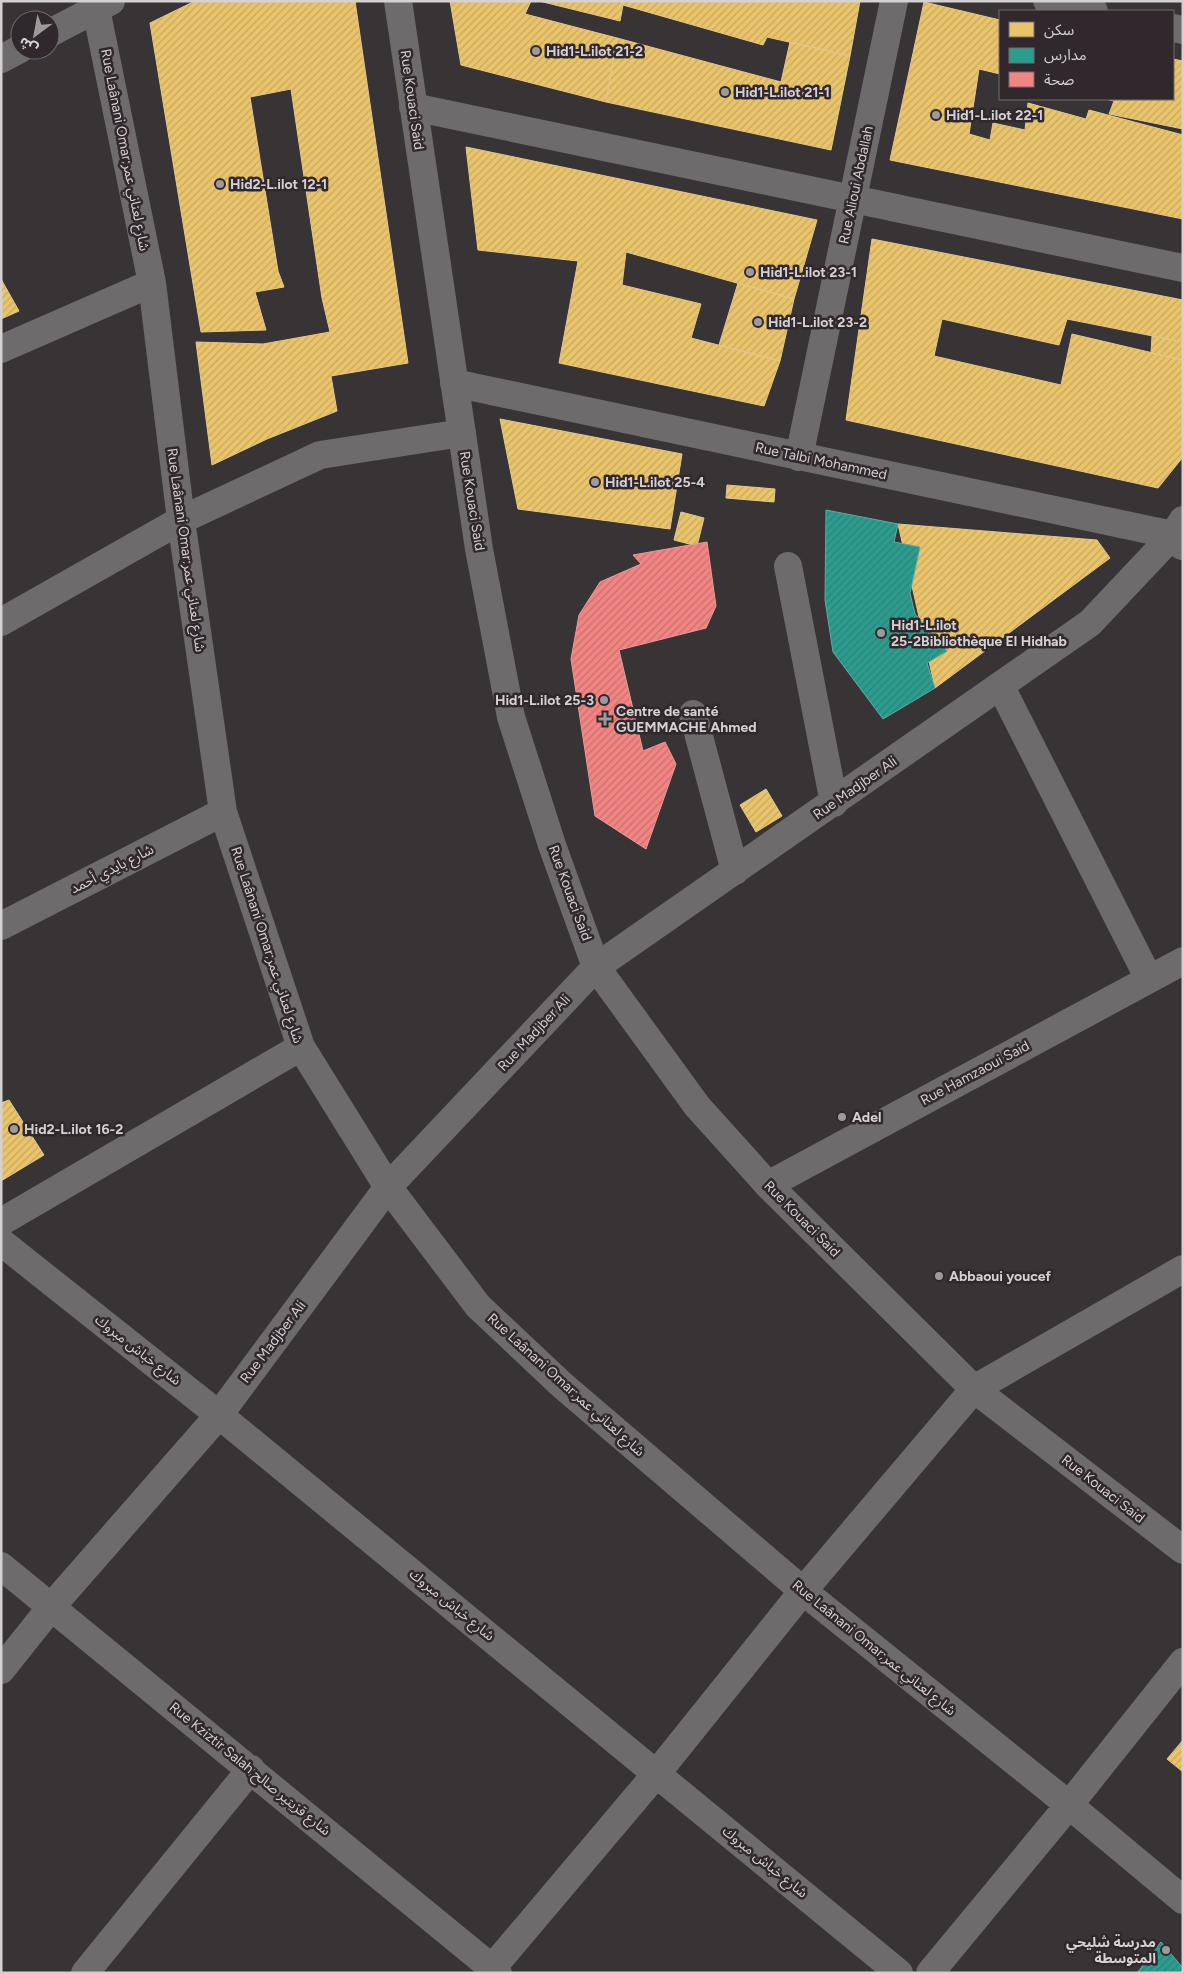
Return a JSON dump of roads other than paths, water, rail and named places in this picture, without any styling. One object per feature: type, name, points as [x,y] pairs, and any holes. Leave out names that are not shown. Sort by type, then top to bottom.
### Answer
[{"type":"street","name":"Rue Kouaci Said","points":[[398,1],[479,549],[511,717],[552,845],[596,967],[697,1106],[768,1185],[974,1389],[1183,1550]]},
{"type":"street","name":"Rue Alioui Abdallah","points":[[799,457],[894,1]]},
{"type":"street","points":[[1046,1],[1089,10]]},
{"type":"street","points":[[60,28],[103,5]]},
{"type":"street","name":"Rue Laânani Omar;شارع لعناني عمر","points":[[103,5],[152,283],[181,520],[223,812],[301,1047],[388,1187],[478,1306],[562,1385],[803,1591],[1183,1900]]},
{"type":"street","points":[[413,107],[1183,268]]},
{"type":"street","points":[[1,349],[60,321],[152,283]]},
{"type":"street","name":"Rue Talbi Mohammed","points":[[454,383],[799,457],[1180,534]]},
{"type":"street","points":[[1,622],[181,520],[320,455],[462,433]]},
{"type":"street","name":"Rue Madjber Ali","points":[[1,1670],[52,1606],[219,1414],[388,1187],[596,967],[1090,624],[1180,534]]},
{"type":"street","points":[[788,566],[834,803]]},
{"type":"street","points":[[1000,687],[1149,979]]},
{"type":"street","points":[[693,714],[735,871]]},
{"type":"street","name":"شارع بايدي أحمد","points":[[1,926],[223,812]]},
{"type":"street","name":"Rue Hamzaoui Said","points":[[768,1185],[1183,961]]},
{"type":"street","points":[[1,1222],[301,1047]]},
{"type":"street","name":"شارع خباش مبروك","points":[[1,1242],[219,1414],[899,1973]]},
{"type":"street","points":[[493,1971],[803,1591],[974,1389],[1181,1271]]},
{"type":"street","name":"Rue Kziztir Salah;شارع قزيتير صالح","points":[[1,1566],[251,1769],[493,1971]]},
{"type":"street","points":[[930,1973],[1183,1662]]},
{"type":"street","points":[[85,1973],[251,1769]]},
{"type":"place","name":"Hid1-L.ilot 21-2","points":[[536,51]]},
{"type":"place","name":"Hid1-L.ilot 21-1","points":[[725,92]]},
{"type":"place","name":"Hid1-L.ilot 22-1","points":[[936,115]]},
{"type":"place","name":"Hid2-L.ilot 12-1","points":[[220,184]]},
{"type":"place","name":"Hid1-L.ilot 23-1","points":[[750,272]]},
{"type":"place","name":"Hid1-L.ilot 23-2","points":[[758,322]]},
{"type":"place","name":"Hid1-L.ilot 25-4","points":[[595,482]]},
{"type":"place","name":"Hid1-L.ilot 25-2Bibliothèque El Hidhab","points":[[881,633]]},
{"type":"place","name":"Hid1-L.ilot 25-3","points":[[604,700]]},
{"type":"place","name":"Centre de santé GUEMMACHE Ahmed","points":[[605,719]]},
{"type":"place","name":"Adel","points":[[842,1117]]},
{"type":"place","name":"Hid2-L.ilot 16-2","points":[[14,1129]]},
{"type":"place","name":"Abbaoui youcef","points":[[939,1276]]},
{"type":"place","name":"مدرسة شليحي المتوسطة","points":[[1166,1950]]}]
